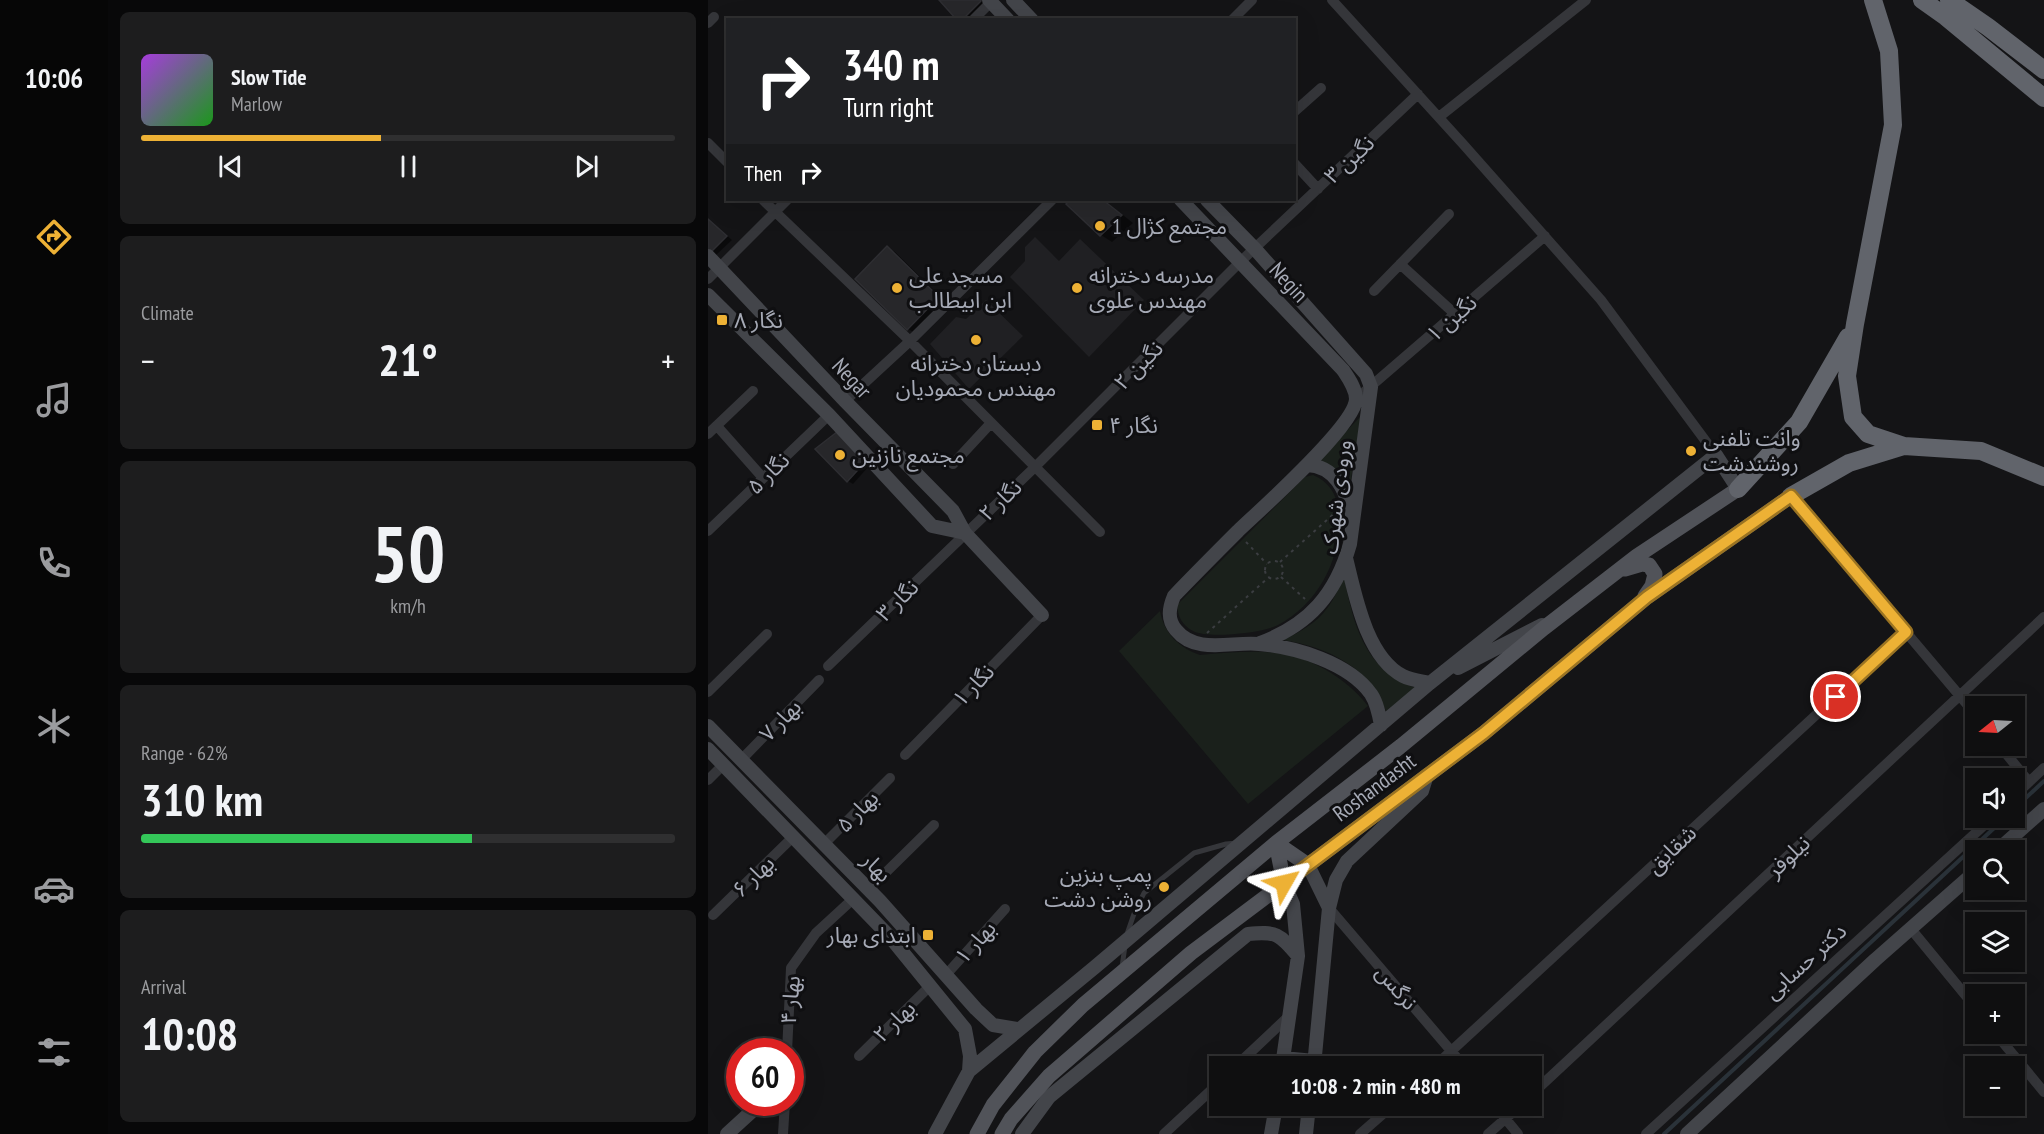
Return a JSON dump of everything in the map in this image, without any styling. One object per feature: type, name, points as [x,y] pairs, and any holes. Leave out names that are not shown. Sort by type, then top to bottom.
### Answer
[{"type":"highway","points":[[1873,0],[1889,51],[1893,125],[1854,324],[1847,376],[1853,417],[1868,434],[1904,446],[1981,451],[2044,477]]},
{"type":"highway","points":[[1922,0],[2044,98]]},
{"type":"highway","points":[[1949,0],[2044,70]]},
{"type":"highway","points":[[1738,489],[1799,422],[1854,324]]},
{"type":"highway","points":[[1791,496],[1849,464],[1904,446]]},
{"type":"main road","name":"Roshandasht","points":[[977,1134],[993,1105],[1035,1052],[1083,1005],[1276,843],[1401,746],[1562,615],[1619,571],[1738,489]]},
{"type":"main road","name":"Roshandasht","points":[[1002,1134],[1011,1119],[1049,1076],[1191,952],[1484,733],[1638,605],[1791,496]]},
{"type":"main road","points":[[1619,571],[1642,564],[1649,565],[1655,574],[1652,586],[1638,605]]},
{"type":"main road","points":[[1276,843],[1308,865]]},
{"type":"main road","points":[[1276,843],[1284,883]]},
{"type":"street","points":[[1013,0],[1030,18]]},
{"type":"street","points":[[1234,18],[1252,0]]},
{"type":"street","points":[[1332,0],[1601,300],[1716,455],[1738,489]]},
{"type":"street","points":[[1439,117],[1586,0]]},
{"type":"street","points":[[975,18],[991,1],[1006,18]]},
{"type":"street","points":[[1296,110],[1321,88]]},
{"type":"street","name":"نگین ۳","points":[[1240,262],[1418,94]]},
{"type":"street","points":[[708,143],[726,161]]},
{"type":"street","points":[[1296,165],[1318,189]]},
{"type":"street","points":[[764,201],[910,342],[1100,532]]},
{"type":"street","points":[[708,279],[786,201]]},
{"type":"street","points":[[830,415],[910,342],[1051,201]]},
{"type":"street","name":"Negin","points":[[1182,201],[1343,370],[1353,386],[1356,399]]},
{"type":"street","name":"Negin","points":[[1208,201],[1255,249],[1366,374],[1371,387]]},
{"type":"street","points":[[1374,291],[1449,214]]},
{"type":"street","name":"نگین ۱","points":[[1356,399],[1545,236]]},
{"type":"street","name":"Negar","points":[[708,256],[953,511],[965,533]]},
{"type":"street","name":"نگین ۲","points":[[1035,467],[1240,262]]},
{"type":"street","points":[[1400,264],[1455,314]]},
{"type":"street","name":"Negar","points":[[708,295],[830,415],[932,526],[965,533]]},
{"type":"street","name":"ورودی شهرک","points":[[1371,387],[1350,544],[1346,558],[1360,611],[1375,648],[1392,668],[1403,676],[1430,683]]},
{"type":"street","points":[[708,434],[753,391]]},
{"type":"street","points":[[1356,399],[1353,410],[1342,426],[1307,465],[1174,596],[1170,605],[1171,625],[1180,635],[1196,643],[1221,645],[1258,643],[1319,657],[1354,678],[1371,694],[1381,725]]},
{"type":"street","name":"نگار ۵","points":[[708,531],[830,415]]},
{"type":"street","points":[[953,464],[991,423]]},
{"type":"street","points":[[717,426],[763,478]]},
{"type":"street","points":[[934,1134],[969,1071],[1017,1029],[1095,967],[1238,843],[1430,683],[1716,455]]},
{"type":"street","points":[[1307,465],[1318,465],[1326,469],[1342,489],[1353,519]]},
{"type":"street","name":"نگار ۲","points":[[965,533],[1035,467]]},
{"type":"street","points":[[1791,496],[1965,702]]},
{"type":"street","points":[[965,533],[1042,615]]},
{"type":"street","name":"نگار ۳","points":[[828,666],[965,533]]},
{"type":"street","points":[[1258,643],[1289,630],[1316,610],[1330,590],[1346,558]]},
{"type":"street","name":"نگار ۱","points":[[905,755],[1042,615]]},
{"type":"street","points":[[1430,683],[1562,615]]},
{"type":"street","name":"نیلوفر","points":[[1542,1085],[2044,617]]},
{"type":"street","name":"شقایق","points":[[1447,1056],[1906,632]]},
{"type":"street","points":[[708,692],[766,634]]},
{"type":"street","name":"بهار ۷","points":[[738,756],[819,680]]},
{"type":"street","name":"بهار","points":[[708,726],[868,889],[945,976],[993,1025],[1017,1029]]},
{"type":"street","name":"بهار","points":[[708,749],[891,938],[965,1029],[970,1056],[969,1071]]},
{"type":"street","points":[[708,780],[723,765],[738,756]]},
{"type":"street","points":[[2008,756],[2029,782]]},
{"type":"street","points":[[2025,786],[2044,768]]},
{"type":"street","points":[[1315,1056],[1329,908],[1336,880],[1347,861],[1422,791],[1427,775]]},
{"type":"street","name":"بهار ۵","points":[[824,844],[890,778]]},
{"type":"street","points":[[2009,840],[2044,809]]},
{"type":"street","points":[[868,889],[934,825]]},
{"type":"street","name":"دکتر حسابی","points":[[1646,1134],[1981,828]]},
{"type":"street","name":"بهار ۶","points":[[713,915],[793,837]]},
{"type":"street","points":[[1308,865],[1329,908]]},
{"type":"street","name":"دکتر حسابی","points":[[1687,1134],[1965,881]]},
{"type":"street","points":[[1283,1056],[1298,956],[1293,904],[1284,883]]},
{"type":"street","name":"بهار ۴","points":[[788,1038],[791,968],[816,933],[853,899]]},
{"type":"street","name":"نرگس","points":[[1329,908],[1455,1056]]},
{"type":"street","name":"بهار ۱","points":[[945,976],[1005,909]]},
{"type":"street","points":[[1911,929],[1965,995]]},
{"type":"street","points":[[1022,1134],[1049,1097],[1248,934],[1268,932],[1287,942],[1298,956]]},
{"type":"street","points":[[1178,965],[1191,980]]},
{"type":"street","points":[[1095,967],[1120,974]]},
{"type":"street","name":"بهار ۲","points":[[859,1056],[930,986]]},
{"type":"street","points":[[1247,1056],[1289,1017]]},
{"type":"street","points":[[2004,1044],[2044,1092]]},
{"type":"street","points":[[1164,1134],[1209,1092]]},
{"type":"street","points":[[727,1134],[747,1116]]},
{"type":"street","points":[[783,1134],[784,1116]]},
{"type":"street","points":[[1271,1134],[1274,1116]]},
{"type":"street","points":[[1306,1134],[1308,1116]]},
{"type":"street","points":[[1360,1134],[1381,1116]]},
{"type":"street","points":[[1503,1116],[1518,1134]]},
{"type":"street","points":[[1488,1134],[1508,1116]]},
{"type":"lane","points":[[1120,974],[1126,939],[1135,911],[1144,893],[1194,853],[1238,843]]},
{"type":"path","points":[[1280,562],[1348,501]]},
{"type":"path","points":[[1237,533],[1267,564]]},
{"type":"path","points":[[1275,560],[1280,562],[1284,571],[1281,576],[1275,579],[1269,577],[1265,572],[1267,564],[1275,560]]},
{"type":"path","points":[[1281,576],[1316,610]]},
{"type":"path","points":[[1196,643],[1269,577]]},
{"type":"shaded area","name":"مدرسه دخترانه مهندس علوی","points":[[1035,237],[1059,261],[1080,239],[1144,300],[1089,357],[1010,277],[1025,261],[1025,247]]},
{"type":"shaded area","name":"دبستان دخترانه مهندس محمودیان","points":[[986,300],[1023,336],[969,389],[930,344],[956,317],[966,319]]},
{"type":"shaded area","points":[[1361,416],[1349,492],[1333,469],[1318,460]]},
{"type":"shaded area","points":[[1313,475],[1330,487],[1338,505],[1339,519],[1335,551],[1324,580],[1315,594],[1292,616],[1271,628],[1236,634],[1210,635],[1193,631],[1186,626],[1180,617],[1177,605],[1305,477]]},
{"type":"shaded area","points":[[1344,577],[1357,629],[1364,644],[1384,670],[1398,680],[1416,688],[1387,714],[1371,684],[1346,662],[1316,648],[1283,640],[1321,616],[1333,600]]},
{"type":"shaded area","points":[[1160,611],[1169,633],[1179,644],[1192,652],[1200,655],[1265,652],[1294,656],[1335,676],[1368,706],[1248,804],[1119,651]]},
{"type":"building","points":[[939,0],[981,0],[964,18],[955,18]]},
{"type":"building","name":"مجتمع کژال 1","points":[[1070,201],[1104,201],[1122,215],[1100,236],[1066,204]]},
{"type":"building","points":[[708,219],[727,236],[710,253],[708,251]]},
{"type":"building","name":"مسجد علی ابن ابیطالب","points":[[887,246],[939,297],[907,330],[855,279]]},
{"type":"building","name":"مجتمع نازنین","points":[[837,432],[866,461],[847,482],[815,449]]},
{"type":"waterway","points":[[2025,799],[2044,781]]},
{"type":"waterway","points":[[1664,1134],[1994,828]]},
{"type":"place","name":"مجتمع کژال 1","points":[[1100,226]]},
{"type":"place","name":"مسجد علی ابن ابیطالب","points":[[897,288]]},
{"type":"place","name":"مدرسه دخترانه مهندس علوی","points":[[1077,288]]},
{"type":"place","name":"نگار ۸","points":[[722,320]]},
{"type":"place","name":"دبستان دخترانه مهندس محمودیان","points":[[976,340]]},
{"type":"place","name":"نگار ۴","points":[[1097,425]]},
{"type":"place","name":"وانت تلفنی روشندشت","points":[[1691,451]]},
{"type":"place","name":"مجتمع نازنین","points":[[840,455]]},
{"type":"place","name":"پمپ بنزین روشن دشت","points":[[1164,887]]},
{"type":"place","name":"ابتدای بهار","points":[[928,935]]},
{"type":"route","points":[[1284,883],[1484,733],[1647,597],[1791,496],[1906,632],[1836,697]]}]
